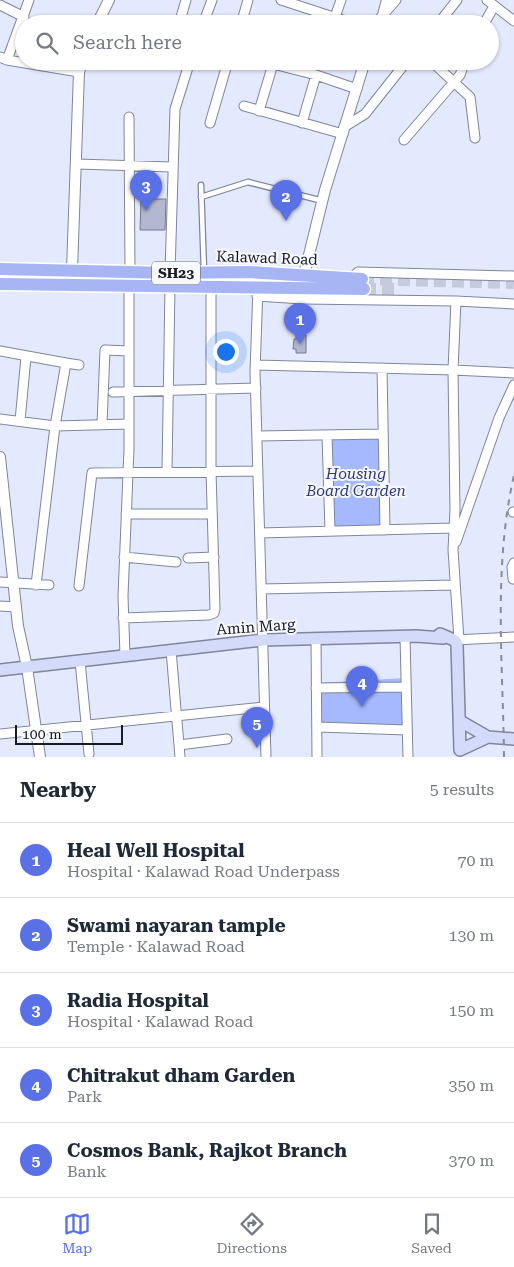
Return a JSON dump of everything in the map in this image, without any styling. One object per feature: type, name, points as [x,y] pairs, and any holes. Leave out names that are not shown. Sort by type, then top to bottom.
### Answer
[{"type":"main road","name":"Kalawad Road","points":[[0,269],[130,272],[210,286],[258,291]]},
{"type":"main road","name":"Kalawad Road","points":[[0,284],[130,286],[170,280],[204,272],[303,274],[359,282]]},
{"type":"main road","name":"SH23","points":[[258,291],[359,282]]},
{"type":"main road","name":"Amin Marg","points":[[0,670],[263,640],[411,637],[420,634],[442,634],[453,639]]},
{"type":"main road","points":[[453,639],[456,644],[460,754]]},
{"type":"main road","points":[[460,721],[488,737],[514,739]]},
{"type":"main road","points":[[460,754],[488,737]]},
{"type":"street","points":[[25,15],[29,0]]},
{"type":"street","points":[[102,15],[109,0]]},
{"type":"street","points":[[182,15],[186,0]]},
{"type":"street","points":[[206,15],[212,0]]},
{"type":"street","points":[[244,15],[248,0]]},
{"type":"street","points":[[281,0],[305,4],[329,15]]},
{"type":"street","points":[[336,15],[341,0]]},
{"type":"street","points":[[383,15],[387,0]]},
{"type":"street","points":[[386,15],[396,0]]},
{"type":"street","points":[[445,15],[457,0]]},
{"type":"street","points":[[487,15],[491,3],[514,22]]},
{"type":"street","points":[[0,5],[20,15]]},
{"type":"street","points":[[4,58],[15,35]]},
{"type":"street","points":[[68,70],[79,72],[72,270]]},
{"type":"street","points":[[167,472],[167,391],[174,109],[187,70]]},
{"type":"street","points":[[210,123],[225,70]]},
{"type":"street","points":[[259,111],[271,70]]},
{"type":"street","points":[[296,70],[357,88]]},
{"type":"street","points":[[303,274],[322,202],[362,70]]},
{"type":"street","points":[[244,106],[302,123],[344,131],[365,114],[400,70]]},
{"type":"street","points":[[441,70],[470,97],[475,138]]},
{"type":"street","points":[[404,140],[463,70]]},
{"type":"street","points":[[302,123],[316,75]]},
{"type":"street","points":[[129,117],[130,272]]},
{"type":"street","points":[[77,164],[129,164],[172,167]]},
{"type":"street","points":[[359,282],[358,272],[514,276]]},
{"type":"street","points":[[124,656],[123,618],[128,472],[130,286]]},
{"type":"street","points":[[123,618],[209,615],[214,613],[210,286]]},
{"type":"street","points":[[266,757],[256,388],[258,291],[302,299],[456,301],[514,304]]},
{"type":"street","points":[[456,301],[453,370],[455,510],[453,528],[455,586],[453,639],[514,637]]},
{"type":"street","points":[[102,424],[105,350],[129,351]]},
{"type":"street","points":[[0,351],[80,366]]},
{"type":"street","points":[[20,421],[26,357]]},
{"type":"street","points":[[36,584],[55,426],[66,363]]},
{"type":"street","points":[[256,365],[514,373]]},
{"type":"street","points":[[382,368],[385,530]]},
{"type":"street","points":[[453,550],[499,418],[514,385]]},
{"type":"street","points":[[113,392],[256,388]]},
{"type":"street","points":[[0,419],[55,426],[129,424]]},
{"type":"street","points":[[257,436],[383,434]]},
{"type":"street","points":[[327,435],[330,531]]},
{"type":"street","points":[[0,457],[3,518],[14,582],[18,626],[40,757]]},
{"type":"street","points":[[79,586],[92,473],[258,471]]},
{"type":"street","points":[[126,514],[212,514]]},
{"type":"street","points":[[260,533],[453,528]]},
{"type":"street","points":[[124,557],[176,562]]},
{"type":"street","points":[[188,558],[214,557]]},
{"type":"street","points":[[513,579],[512,567],[514,563]]},
{"type":"street","points":[[0,582],[49,585]]},
{"type":"street","points":[[261,589],[455,586]]},
{"type":"street","points":[[0,606],[16,607]]},
{"type":"street","points":[[408,757],[406,687],[411,637]]},
{"type":"street","points":[[316,639],[318,757]]},
{"type":"street","points":[[171,650],[180,757]]},
{"type":"street","points":[[80,661],[89,754]]},
{"type":"street","points":[[316,688],[406,687]]},
{"type":"street","points":[[0,734],[264,707]]},
{"type":"street","points":[[317,727],[407,730]]},
{"type":"street","points":[[179,745],[227,740]]},
{"type":"lane","points":[[202,197],[248,182],[322,202]]},
{"type":"lane","points":[[201,185],[204,272]]},
{"type":"green space","name":"Housing Board Garden","points":[[383,434],[385,530],[330,531],[327,435]]},
{"type":"green space","points":[[406,678],[407,730],[317,727],[316,683]]},
{"type":"building","points":[[141,199],[166,199],[165,230],[140,230]]},
{"type":"building","points":[[297,334],[306,335],[306,353],[296,353],[296,349],[293,349],[294,339],[296,339]]},
{"type":"tunnel","points":[[362,279],[514,283]]},
{"type":"tunnel","points":[[364,289],[397,289]]},
{"type":"railway","points":[[504,757],[501,580],[503,545],[514,475]]},
{"type":"place","name":"Radia Hospital","points":[[146,211]]},
{"type":"place","name":"Swami nayaran tample","points":[[286,221]]},
{"type":"place","name":"Heal Well Hospital","points":[[300,344]]},
{"type":"place","name":"Chitrakut dham Garden","points":[[362,707]]},
{"type":"place","name":"Cosmos Bank, Rajkot Branch","points":[[257,748]]}]
